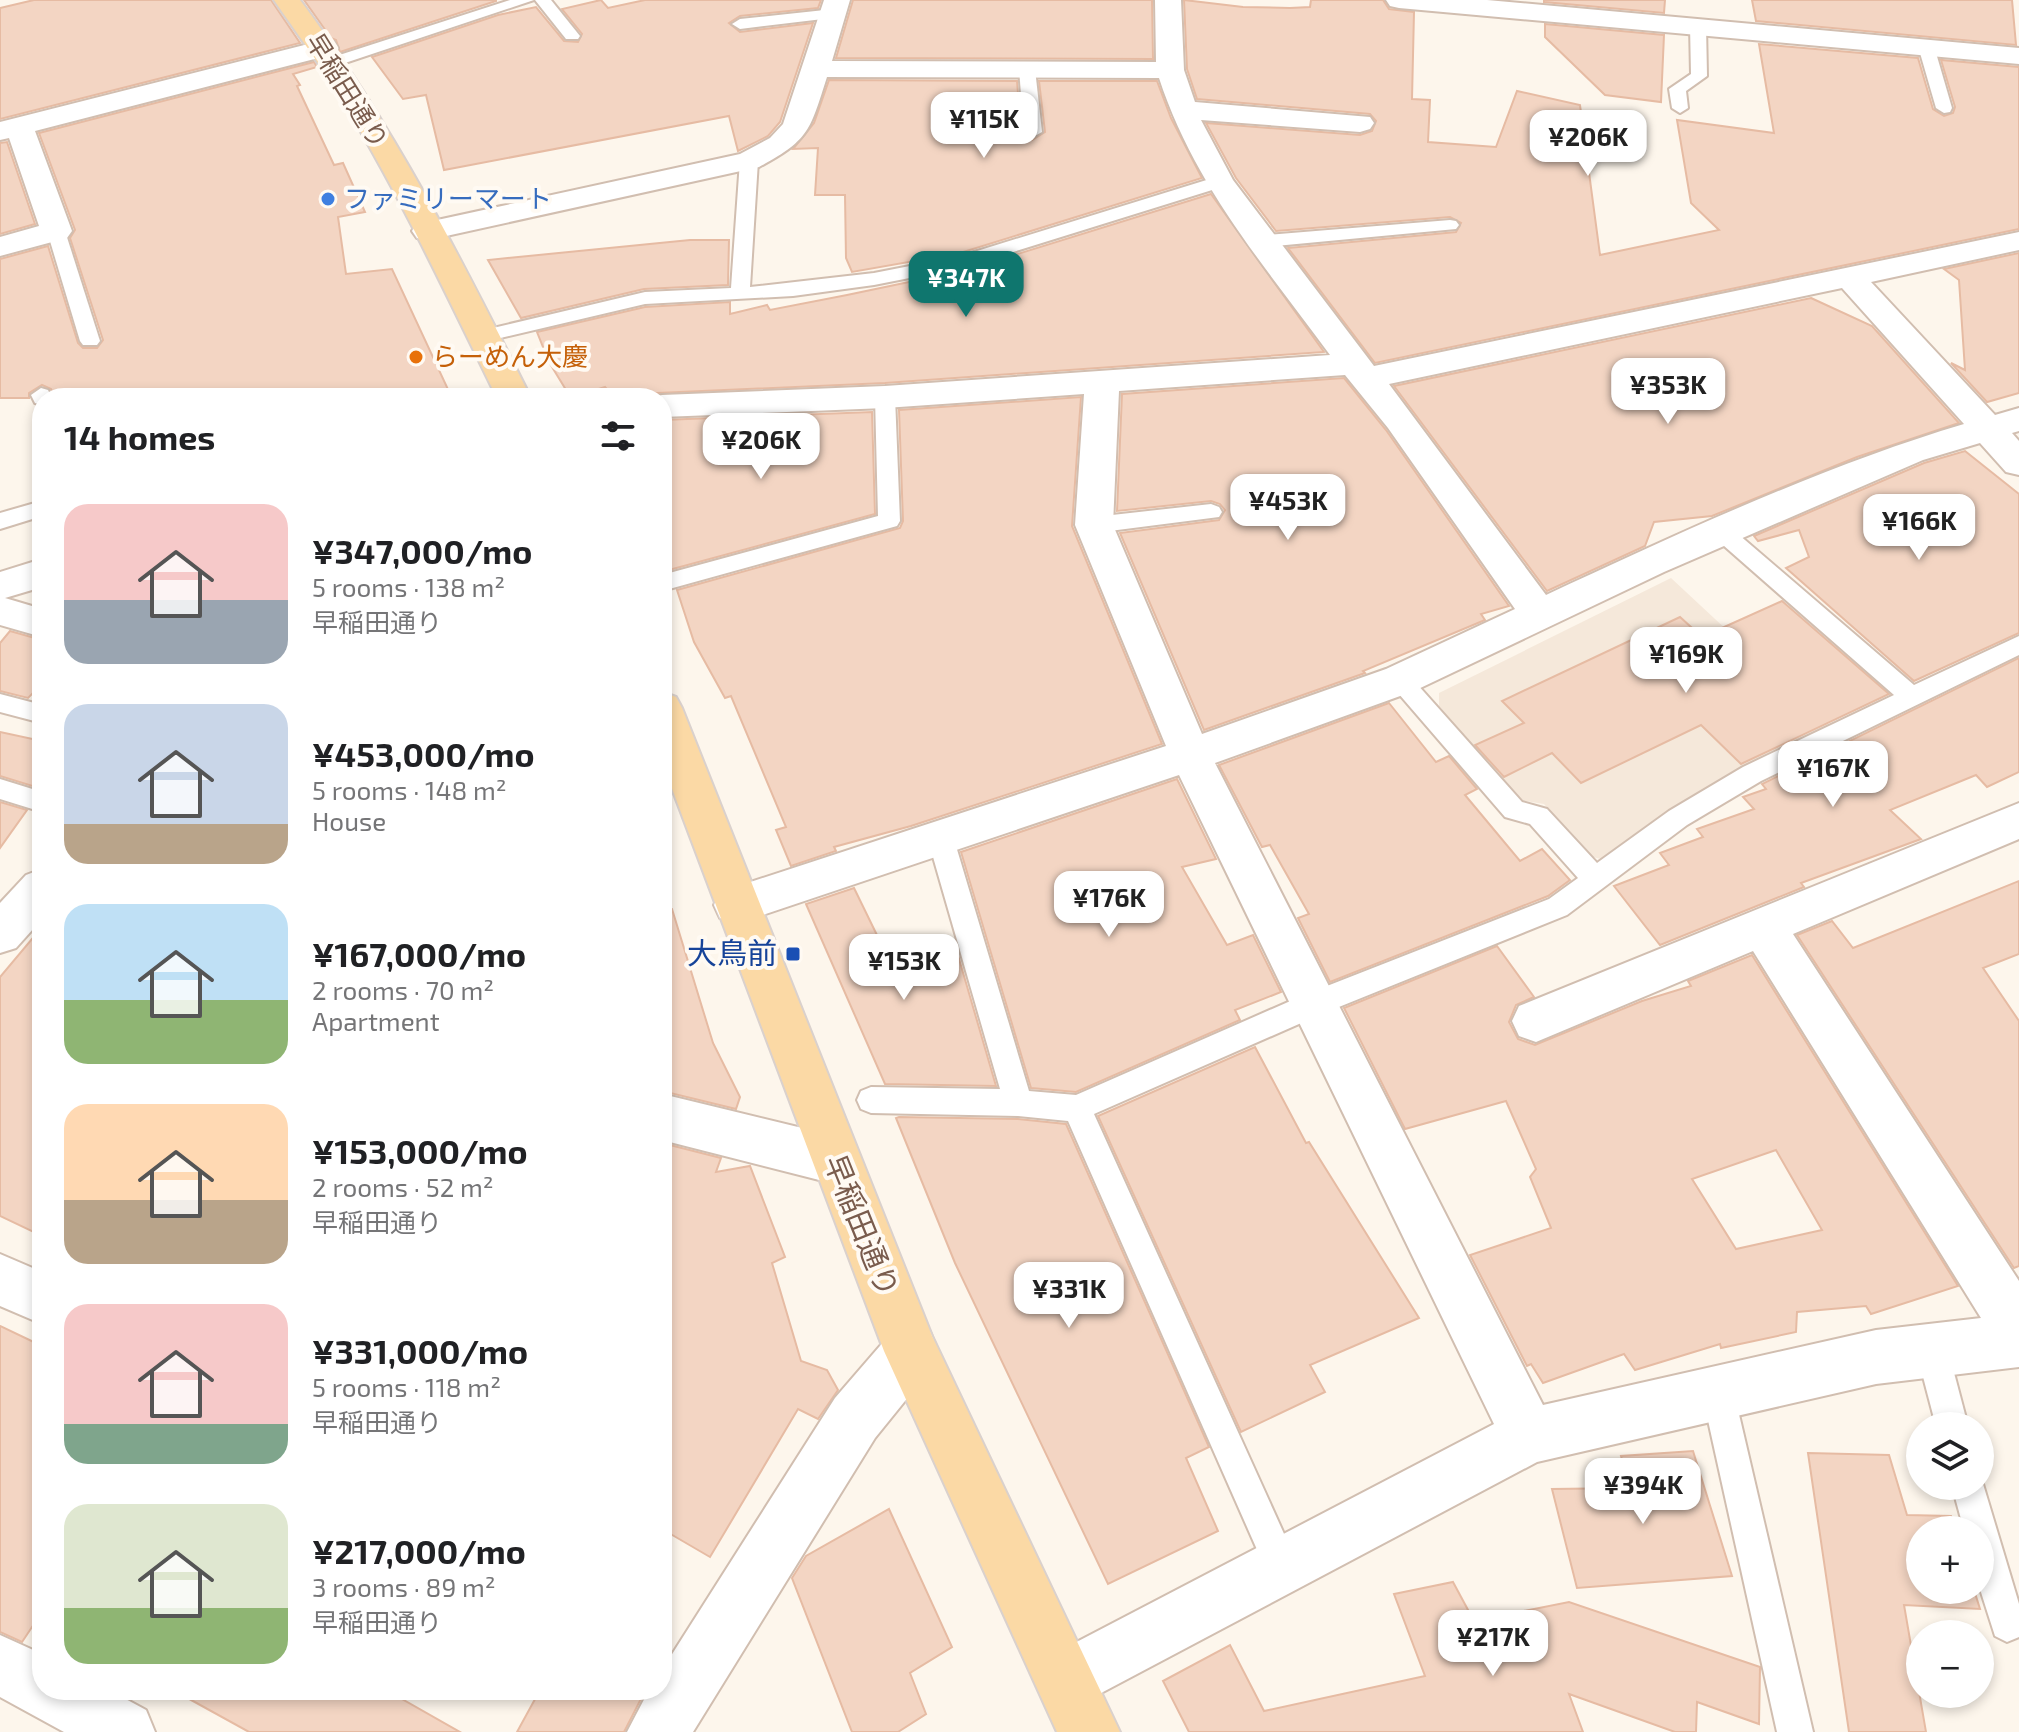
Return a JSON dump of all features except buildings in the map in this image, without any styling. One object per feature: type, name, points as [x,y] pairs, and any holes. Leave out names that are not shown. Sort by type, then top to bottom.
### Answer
[{"type":"main road","name":"早稲田通り","points":[[287,0],[328,55],[428,231],[509,388]]},
{"type":"main road","name":"早稲田通り","points":[[672,738],[911,1351],[1089,1732]]},
{"type":"street","points":[[1168,0],[1170,70],[1184,110],[1219,182],[1400,420],[1540,615]]},
{"type":"street","points":[[1399,0],[1698,12],[1926,46],[2019,56]]},
{"type":"street","points":[[428,231],[749,161],[780,144],[797,127],[836,7]]},
{"type":"street","points":[[0,247],[56,231],[10,128],[328,55]]},
{"type":"street","points":[[815,69],[1170,70]]},
{"type":"street","points":[[1184,110],[1360,123]]},
{"type":"street","points":[[672,406],[1360,371],[1572,333],[2019,241]]},
{"type":"street","points":[[1850,278],[2004,424],[2019,463]]},
{"type":"street","points":[[1102,382],[1094,525],[1190,755],[1529,1436]]},
{"type":"street","points":[[736,905],[1190,755],[1400,680],[1651,562],[1910,452],[2004,424]]},
{"type":"street","points":[[0,586],[32,576]]},
{"type":"street","points":[[0,611],[32,620]]},
{"type":"street","points":[[1536,1021],[2019,820]]},
{"type":"street","points":[[1763,927],[2019,1329]]},
{"type":"street","points":[[672,1120],[768,1146],[835,1160]]},
{"type":"street","points":[[0,1280],[32,1294]]},
{"type":"street","points":[[1065,1680],[1529,1436],[1876,1357],[2019,1340]]},
{"type":"street","points":[[658,1732],[855,1418],[911,1351]]},
{"type":"street","points":[[71,1700],[124,1732]]},
{"type":"lane","points":[[328,55],[526,0]]},
{"type":"lane","points":[[543,0],[572,36]]},
{"type":"lane","points":[[740,24],[836,7]]},
{"type":"lane","points":[[1680,108],[1677,89],[1699,76],[1698,12]]},
{"type":"lane","points":[[1926,46],[1944,108]]},
{"type":"lane","points":[[1027,69],[1033,132]]},
{"type":"lane","points":[[740,292],[749,161]]},
{"type":"lane","points":[[483,336],[645,298],[874,279],[965,261],[1219,182]]},
{"type":"lane","points":[[1266,241],[1450,225]]},
{"type":"lane","points":[[56,231],[90,341]]},
{"type":"lane","points":[[672,580],[889,521],[885,397]]},
{"type":"lane","points":[[0,521],[32,511]]},
{"type":"lane","points":[[1094,525],[1211,512]]},
{"type":"lane","points":[[1723,533],[1911,696]]},
{"type":"lane","points":[[871,1100],[1018,1103],[1077,1108],[1314,1004],[1558,907],[1678,818],[1739,781],[2019,645]]},
{"type":"lane","points":[[1400,680],[1514,810],[1538,816],[1596,880]]},
{"type":"lane","points":[[0,703],[32,711]]},
{"type":"lane","points":[[0,789],[32,799]]},
{"type":"lane","points":[[940,836],[1018,1103]]},
{"type":"lane","points":[[1077,1108],[1282,1567]]},
{"type":"lane","points":[[1932,1350],[1948,1412]]},
{"type":"lane","points":[[1718,1393],[1795,1732]]},
{"type":"lane","points":[[1973,1500],[2007,1624]]},
{"type":"shaded area","points":[[1671,578],[1829,725],[1669,811],[1609,861],[1589,856],[1544,804],[1519,800],[1439,706],[1439,693]]},
{"type":"place","name":"ファミリーマート","points":[[328,199]]},
{"type":"place","name":"らーめん大慶","points":[[416,357]]},
{"type":"place","name":"大鳥前","points":[[793,954]]}]
